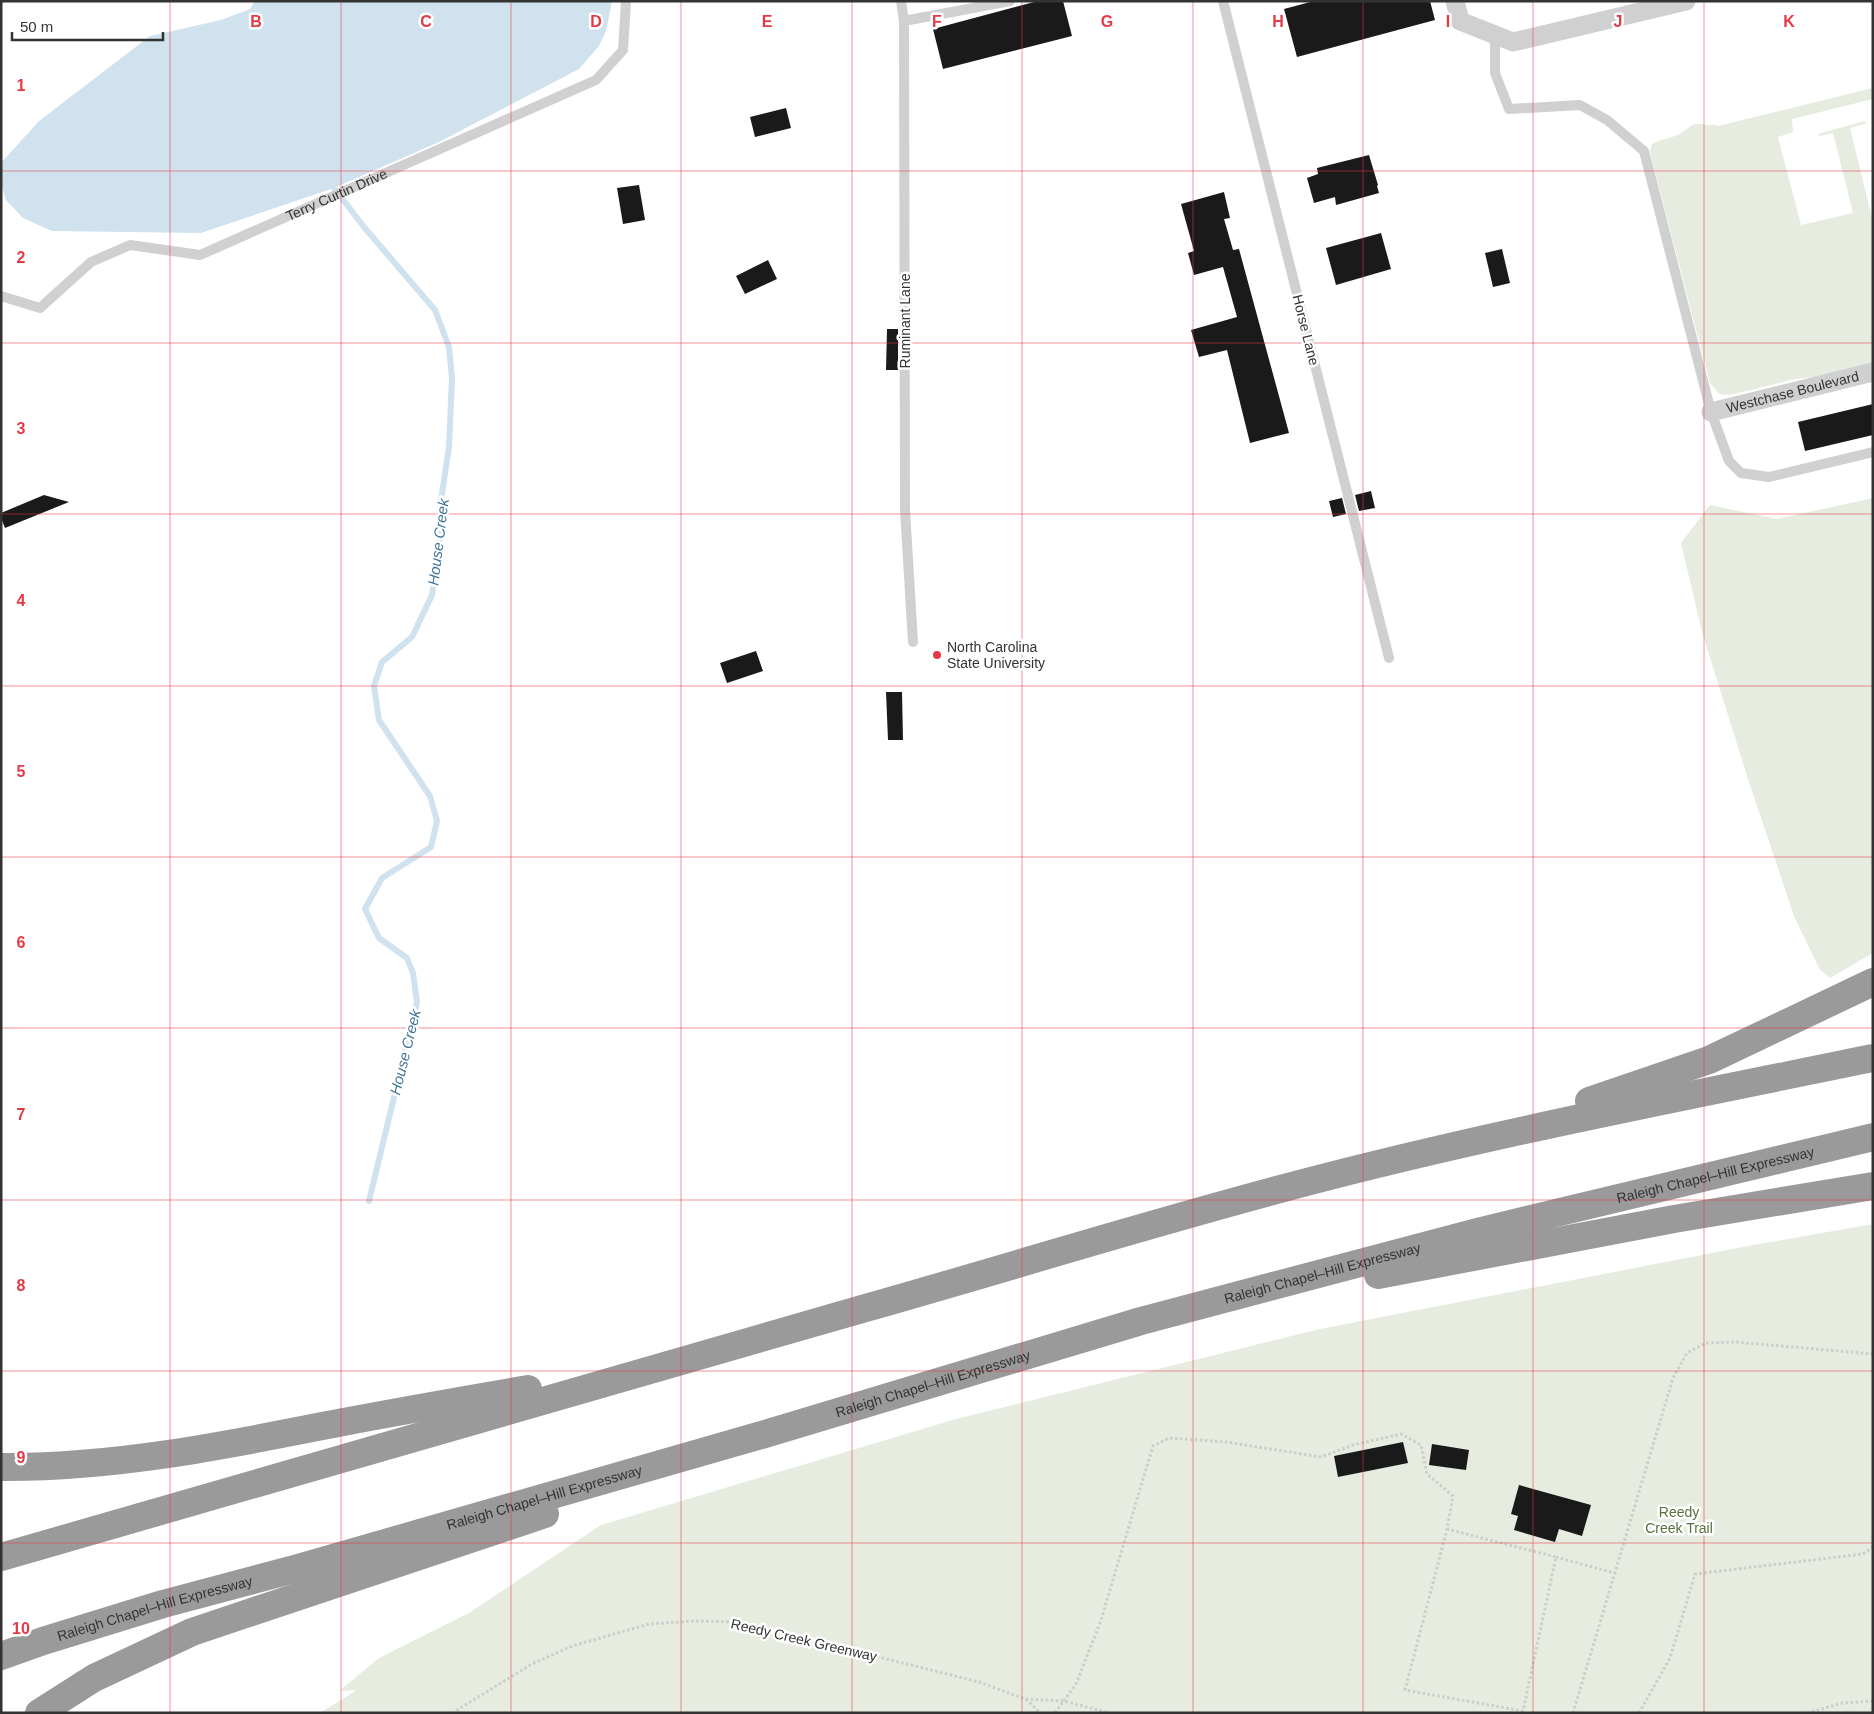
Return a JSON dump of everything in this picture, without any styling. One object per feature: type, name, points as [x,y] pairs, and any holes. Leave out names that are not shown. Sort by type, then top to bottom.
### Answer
[{"type":"highway","points":[[1476,1140],[1709,1060],[1873,982]]},
{"type":"highway","points":[[1,1557],[868,1308],[1102,1238],[1326,1177],[1476,1140],[1873,1058]]},
{"type":"highway","name":"Raleigh Chapel–Hill Expressway","points":[[1,1656],[163,1604],[298,1568],[765,1434],[1141,1321],[1481,1231],[1873,1137]]},
{"type":"highway","points":[[1141,1321],[1674,1219],[1873,1186]]},
{"type":"highway","points":[[1,1467],[66,1465],[195,1451],[406,1410],[665,1365]]},
{"type":"highway","points":[[39,1713],[94,1678],[192,1632],[536,1518],[765,1434]]},
{"type":"street","points":[[1455,1],[1460,21],[1513,42],[1686,1]]},
{"type":"street","name":"Westchase Boulevard","points":[[1711,412],[1873,372]]},
{"type":"lane","name":"Terry Curtin Drive","points":[[1,296],[40,308],[91,262],[130,245],[200,254],[596,80],[623,50],[626,1]]},
{"type":"lane","name":"Ruminant Lane","points":[[901,1],[904,21],[905,510],[913,642]]},
{"type":"lane","points":[[904,21],[1010,1]]},
{"type":"lane","name":"Horse Lane","points":[[1223,1],[1389,658]]},
{"type":"lane","points":[[1495,35],[1495,73],[1510,108],[1580,105],[1607,120],[1644,151],[1711,412],[1729,461],[1741,473],[1758,476],[1776,476],[1873,452]]},
{"type":"path","points":[[1573,1713],[1673,1378],[1687,1353],[1706,1343],[1735,1342],[1873,1354]]},
{"type":"path","points":[[1055,1713],[1076,1684],[1100,1623],[1153,1446],[1169,1438],[1226,1442],[1322,1457],[1352,1445],[1401,1434],[1421,1445],[1428,1474],[1453,1496],[1447,1530],[1405,1690],[1524,1711],[1556,1557]]},
{"type":"path","points":[[1447,1530],[1614,1573]]},
{"type":"path","points":[[1639,1713],[1670,1658],[1694,1574],[1863,1554],[1873,1547]]},
{"type":"path","name":"Reedy Creek Greenway","points":[[452,1713],[532,1664],[572,1646],[649,1624],[738,1622],[979,1682],[1025,1698],[1064,1701],[1108,1713]]},
{"type":"path","points":[[1025,1698],[1040,1713]]},
{"type":"path","points":[[1807,1713],[1843,1703],[1873,1701]]},
{"type":"green space","points":[[1873,88],[1873,99],[1792,119],[1793,132],[1778,137],[1801,225],[1853,213],[1833,133],[1820,136],[1818,134],[1866,122],[1865,124],[1850,128],[1873,222],[1873,363],[1730,395],[1719,394],[1710,383],[1652,161],[1650,150],[1652,144],[1680,134],[1695,124],[1718,126]]},
{"type":"green space","points":[[1873,498],[1873,953],[1830,978],[1820,970],[1794,916],[1748,779],[1702,632],[1681,543],[1710,505],[1777,519]]},
{"type":"green space","name":"Reedy Creek Trail","points":[[1873,1224],[1873,1713],[320,1713],[357,1690],[339,1691],[379,1658],[469,1613],[601,1525],[956,1419],[1320,1329],[1748,1246]]},
{"type":"water","points":[[255,1],[612,1],[606,31],[599,46],[579,69],[439,142],[334,188],[201,233],[52,231],[23,218],[6,200],[2,187],[1,163],[39,121],[150,36],[221,20],[250,9]]},
{"type":"building","points":[[1038,1],[1063,1],[1072,36],[943,69],[933,29]]},
{"type":"building","points":[[1314,1],[1430,1],[1435,20],[1297,57],[1284,9]]},
{"type":"building","points":[[786,108],[791,128],[755,137],[750,117]]},
{"type":"building","points":[[1369,155],[1379,193],[1336,205],[1335,197],[1314,203],[1307,178],[1318,174],[1317,168]]},
{"type":"building","points":[[639,185],[645,220],[623,224],[617,188]]},
{"type":"building","points":[[1224,192],[1230,218],[1224,219],[1233,250],[1239,249],[1289,433],[1250,443],[1227,350],[1199,357],[1191,330],[1237,317],[1223,267],[1194,275],[1188,253],[1194,251],[1181,204]]},
{"type":"building","points":[[1381,233],[1391,269],[1336,285],[1326,248]]},
{"type":"building","points":[[1502,249],[1510,283],[1493,287],[1485,253]]},
{"type":"building","points":[[768,260],[777,279],[745,294],[736,276]]},
{"type":"building","points":[[887,329],[898,329],[898,370],[886,370]]},
{"type":"building","points":[[1873,404],[1873,435],[1805,451],[1798,422]]},
{"type":"building","points":[[1371,491],[1375,508],[1359,511],[1355,495]]},
{"type":"building","points":[[44,495],[69,502],[5,528],[1,513]]},
{"type":"building","points":[[1342,498],[1346,514],[1333,517],[1329,501]]},
{"type":"building","points":[[756,651],[763,671],[727,683],[720,663]]},
{"type":"building","points":[[886,692],[902,692],[903,740],[888,740]]},
{"type":"building","points":[[1403,1442],[1408,1463],[1338,1477],[1334,1456]]},
{"type":"building","points":[[1432,1444],[1469,1450],[1466,1470],[1429,1465]]},
{"type":"building","points":[[1519,1485],[1591,1505],[1582,1536],[1559,1529],[1555,1542],[1514,1530],[1518,1516],[1511,1514]]},
{"type":"waterway","name":"House Creek","points":[[334,188],[364,227],[435,310],[449,347],[452,378],[449,447],[441,500],[439,551],[432,595],[412,637],[382,662],[374,686],[379,720],[430,796],[437,821],[431,847],[382,878],[365,909],[379,938],[407,958],[413,973],[417,1002],[369,1201]]},
{"type":"place","name":"North Carolina State University","points":[[937,655]]}]
